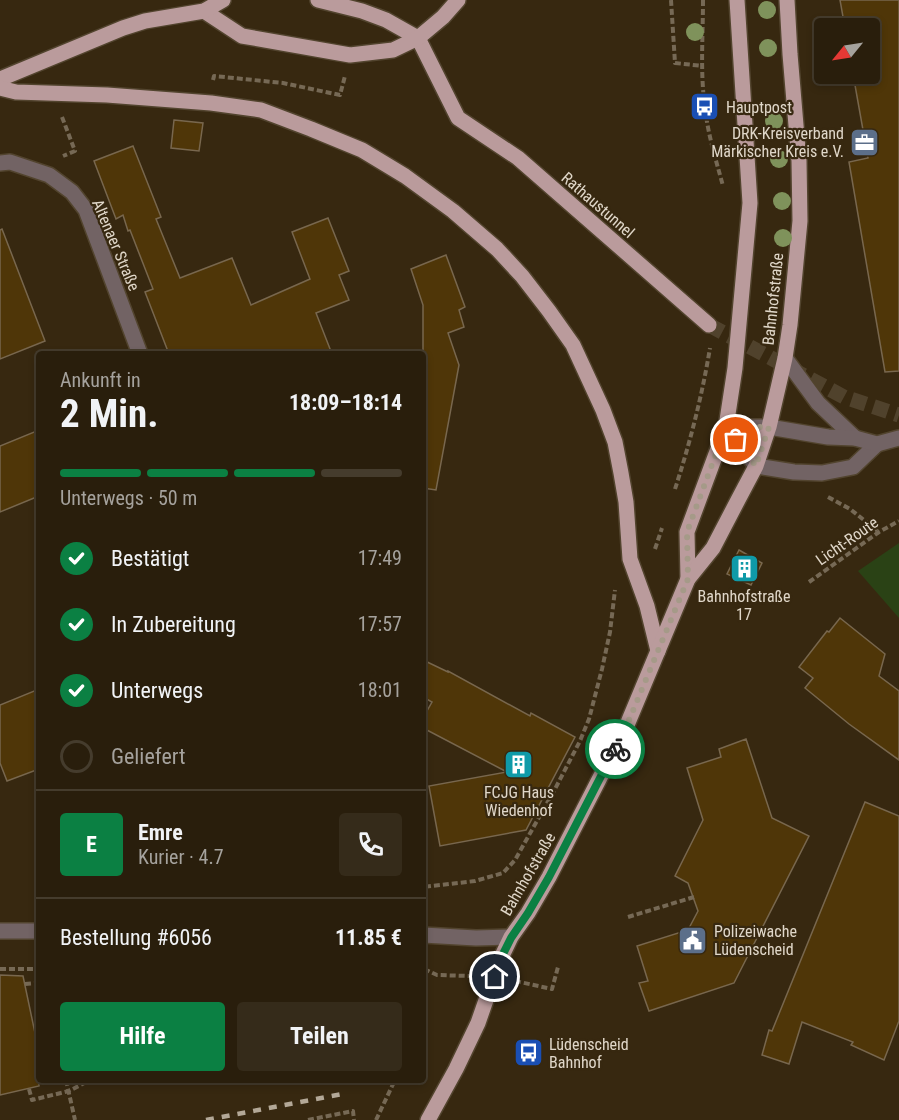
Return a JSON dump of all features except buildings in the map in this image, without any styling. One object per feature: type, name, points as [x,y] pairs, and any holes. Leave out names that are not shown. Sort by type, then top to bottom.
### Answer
[{"type":"main road","points":[[0,79],[123,28],[145,21],[204,10],[223,0]]},
{"type":"main road","points":[[318,0],[378,17],[418,38]]},
{"type":"main road","points":[[204,10],[242,36],[350,56],[393,50],[418,38],[443,17],[458,0]]},
{"type":"main road","name":"Bahnhofstraße","points":[[688,579],[687,532],[726,427],[735,368],[750,203],[737,0]]},
{"type":"main road","name":"Bahnhofstraße","points":[[428,1120],[478,1023],[500,960],[511,938],[542,890],[627,725],[688,579],[712,548],[756,466],[769,427],[790,325],[800,221],[800,161],[787,0]]},
{"type":"main road","name":"Rathaustunnel","points":[[418,38],[458,118],[518,158],[709,325]]},
{"type":"main road","points":[[0,88],[16,92],[107,95],[211,103],[261,110],[362,150],[405,176],[453,210],[497,249],[522,276],[573,345],[615,442],[626,502],[630,559],[647,606],[658,651]]},
{"type":"street","name":"Altenaer Straße","points":[[0,163],[10,162],[49,175],[72,192],[86,210],[139,351]]},
{"type":"street","points":[[785,358],[818,403],[855,438]]},
{"type":"street","points":[[726,427],[769,427],[828,437],[855,438],[877,444]]},
{"type":"street","points":[[726,427],[756,466],[794,472],[822,473],[854,467],[877,444],[899,438]]},
{"type":"street","points":[[0,931],[36,931]]},
{"type":"street","points":[[426,935],[511,938]]},
{"type":"path","points":[[670,0],[675,63],[703,66]]},
{"type":"path","points":[[703,0],[705,107],[724,196]]},
{"type":"path","points":[[49,175],[57,158],[75,151],[54,94]]},
{"type":"path","points":[[674,490],[685,459],[711,345]]},
{"type":"path","points":[[426,887],[475,881],[503,873],[515,860],[555,789],[589,719],[610,632],[616,561],[654,551],[664,521]]},
{"type":"path","name":"Licht-Route","points":[[809,582],[879,532],[899,521]]},
{"type":"path","points":[[628,917],[694,897]]},
{"type":"path","points":[[0,969],[36,969]]},
{"type":"path","points":[[25,984],[36,983]]},
{"type":"path","points":[[67,1083],[75,1120]]},
{"type":"path","points":[[29,1089],[32,1100],[69,1091],[84,1083]]},
{"type":"path","points":[[376,1120],[393,1083]]},
{"type":"path","points":[[308,1120],[353,1111],[354,1120]]},
{"type":"green space","points":[[899,543],[899,618],[858,571]]},
{"type":"tunnel","points":[[709,325],[844,397],[899,415]]},
{"type":"railway","points":[[206,1120],[342,1094]]},
{"type":"way so far","points":[[615,749],[688,579],[687,532],[726,427],[769,427],[756,466],[736,440]]},
{"type":"place","name":"Hauptpost","points":[[705,107]]},
{"type":"place","name":"DRK-Kreisverband Märkischer Kreis e.V.","points":[[865,142]]},
{"type":"place","name":"Bahnhofstraße 17","points":[[744,568]]},
{"type":"place","name":"FCJG Haus Wiedenhof","points":[[519,764]]},
{"type":"place","name":"Polizeiwache Lüdenscheid","points":[[693,940]]},
{"type":"place","name":"Lüdenscheid Bahnhof","points":[[528,1053]]},
{"type":"route","points":[[495,977],[500,960],[511,938],[549,877],[615,749]]}]
